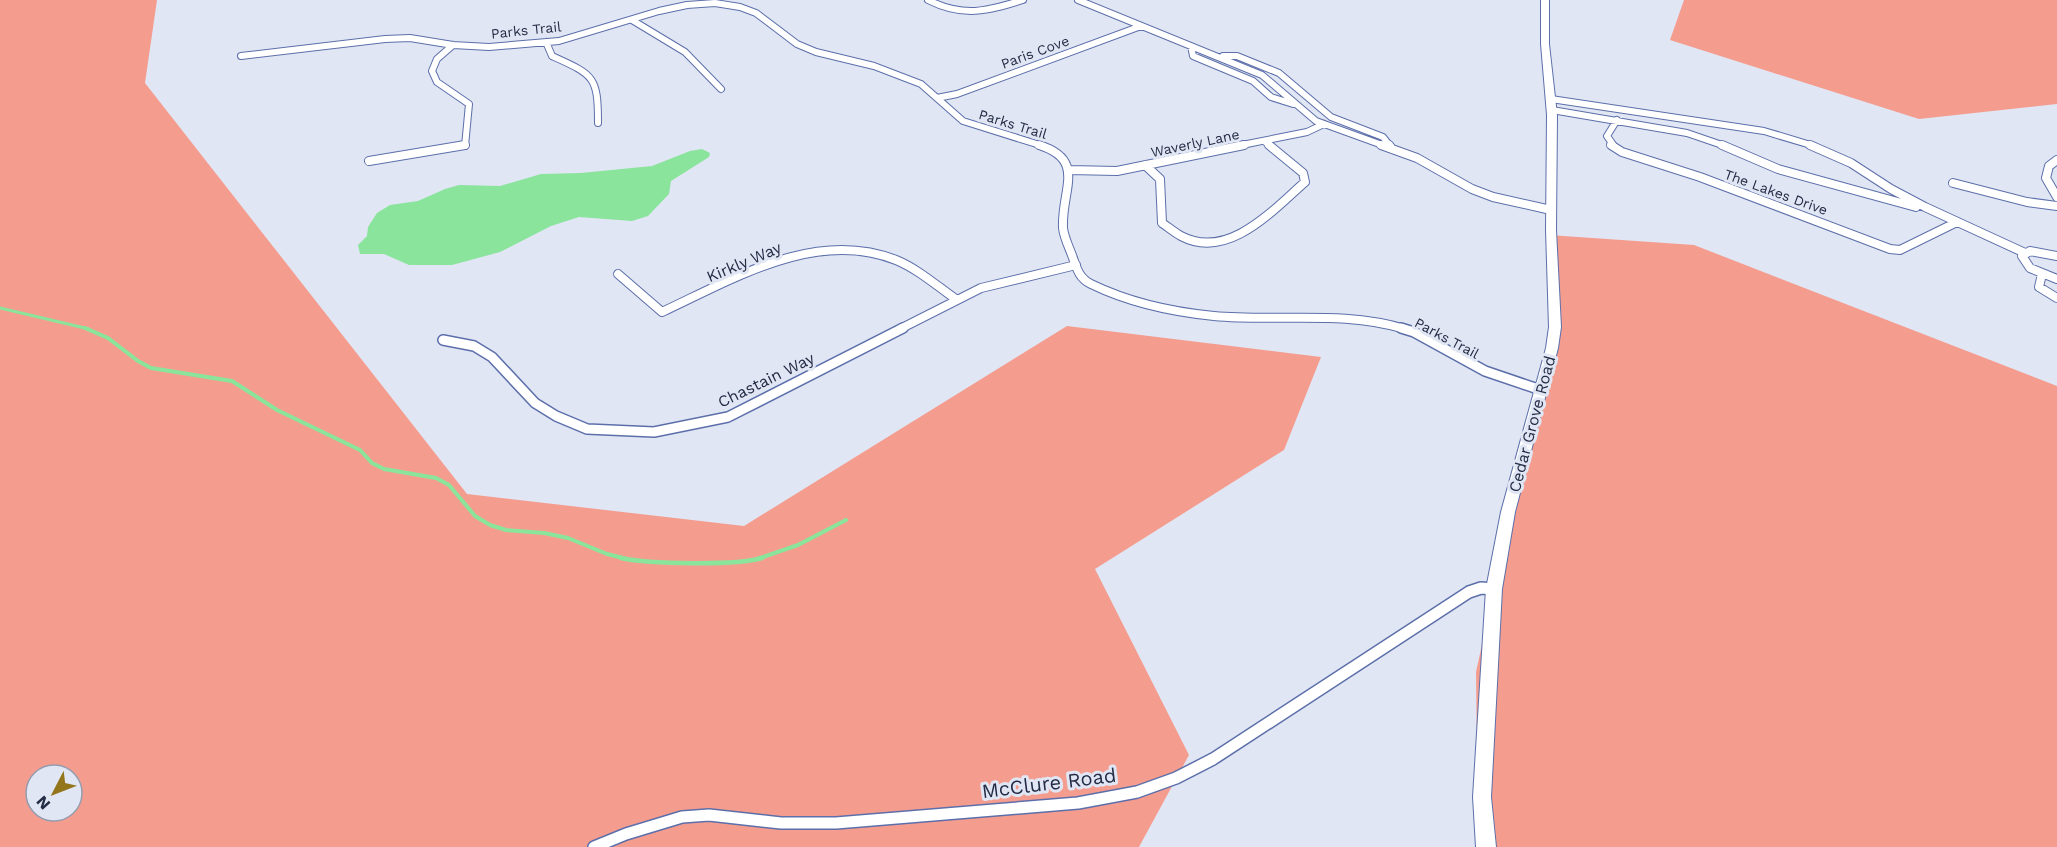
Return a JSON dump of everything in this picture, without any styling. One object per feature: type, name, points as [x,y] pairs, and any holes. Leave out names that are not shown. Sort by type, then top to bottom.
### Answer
[{"type":"main road","name":"Cedar Grove Road","points":[[1486,847],[1482,797],[1494,589],[1508,513],[1541,390],[1555,327],[1551,210],[1552,110],[1545,44],[1545,0]]},
{"type":"street","points":[[928,0],[943,9],[966,13],[988,10],[1023,0]]},
{"type":"street","points":[[1078,0],[1263,75],[1317,121],[1417,158],[1472,189],[1494,197],[1551,210]]},
{"type":"street","name":"Parks Trail","points":[[241,56],[385,39],[410,38],[453,45],[489,47],[546,42],[590,33],[687,5],[715,3],[740,7],[756,13],[797,44],[816,52],[898,74],[921,84],[963,121],[1036,142],[1055,150],[1065,159],[1069,170],[1063,206],[1063,231],[1079,274],[1089,283],[1110,292],[1178,311],[1214,316],[1343,318],[1382,322],[1414,332],[1485,371],[1541,390]]},
{"type":"street","points":[[632,20],[685,52],[721,89]]},
{"type":"street","name":"Paris Cove","points":[[937,98],[957,94],[1140,26]]},
{"type":"street","points":[[546,42],[552,56],[593,77],[598,88],[598,123]]},
{"type":"street","points":[[369,160],[465,146],[470,105],[437,82],[432,71],[437,58],[453,45]]},
{"type":"street","points":[[1191,46],[1193,56],[1253,81],[1271,98],[1299,105]]},
{"type":"street","points":[[1214,55],[1237,56],[1279,73],[1331,117],[1383,137],[1392,149]]},
{"type":"street","name":"The Lakes Drive","points":[[1551,99],[1764,131],[1806,144],[1851,163],[1891,189],[2025,253],[2042,252],[2057,256]]},
{"type":"street","name":"The Lakes Drive","points":[[1552,110],[1687,133],[1715,142],[1778,169],[1943,215]]},
{"type":"street","name":"The Lakes Drive","points":[[1617,120],[1607,136],[1610,144],[1622,152],[1700,177],[1890,249],[1900,250],[1957,222]]},
{"type":"street","name":"Waverly Lane","points":[[1069,170],[1117,171],[1307,132],[1324,124]]},
{"type":"street","points":[[1145,165],[1160,179],[1162,223],[1176,235],[1194,243],[1216,243],[1236,238],[1255,225],[1305,182],[1303,173],[1264,141]]},
{"type":"street","points":[[2057,160],[2049,166],[2046,178],[2057,197]]},
{"type":"street","name":"The Lakes Drive","points":[[1847,187],[1865,189],[1873,186],[1874,181],[1871,176]]},
{"type":"street","points":[[1953,183],[2018,200],[2057,206]]},
{"type":"street","name":"Kirkly Way","points":[[618,274],[662,312],[771,263],[794,256],[829,249],[864,251],[896,260],[957,300]]},
{"type":"street","name":"The Lakes Drive","points":[[2025,253],[2022,256],[2030,268],[2057,279]]},
{"type":"street","name":"Chastain Way","points":[[443,340],[474,346],[492,357],[534,403],[556,416],[587,429],[654,432],[728,417],[981,288],[1076,265]]},
{"type":"street","points":[[2042,274],[2039,286],[2057,298]]},
{"type":"street","name":"McClure Road","points":[[594,847],[626,834],[682,817],[709,814],[781,823],[836,823],[1078,803],[1137,792],[1176,778],[1213,759],[1469,592],[1480,588],[1494,589]]},
{"type":"shaded area","points":[[0,0],[157,0],[145,83],[467,494],[744,526],[1067,326],[1321,357],[1284,450],[1095,569],[1189,755],[1139,847],[0,847]]},
{"type":"shaded area","points":[[1684,0],[2057,0],[2057,104],[1919,119],[1670,40]]},
{"type":"shaded area","points":[[702,149],[710,153],[709,157],[671,181],[669,194],[648,216],[632,221],[579,217],[551,226],[500,252],[452,265],[409,265],[384,254],[360,254],[358,245],[367,236],[368,227],[377,213],[390,205],[418,201],[459,185],[500,186],[541,174],[581,173],[652,166],[690,151]]},
{"type":"shaded area","points":[[1549,235],[1694,245],[2057,386],[2057,847],[1478,847],[1476,672],[1549,340]]},
{"type":"waterway","points":[[0,308],[85,328]]},
{"type":"waterway","points":[[85,328],[108,338],[151,368],[232,381],[277,410],[360,450],[372,463],[384,469],[436,478],[449,485],[475,516],[490,525],[506,530],[544,533],[568,538],[607,554],[626,559]]},
{"type":"waterway","points":[[757,559],[798,545],[846,520]]},
{"type":"waterway","points":[[621,558],[626,559]]},
{"type":"waterway","points":[[626,559],[692,563],[749,561],[762,558]]}]
